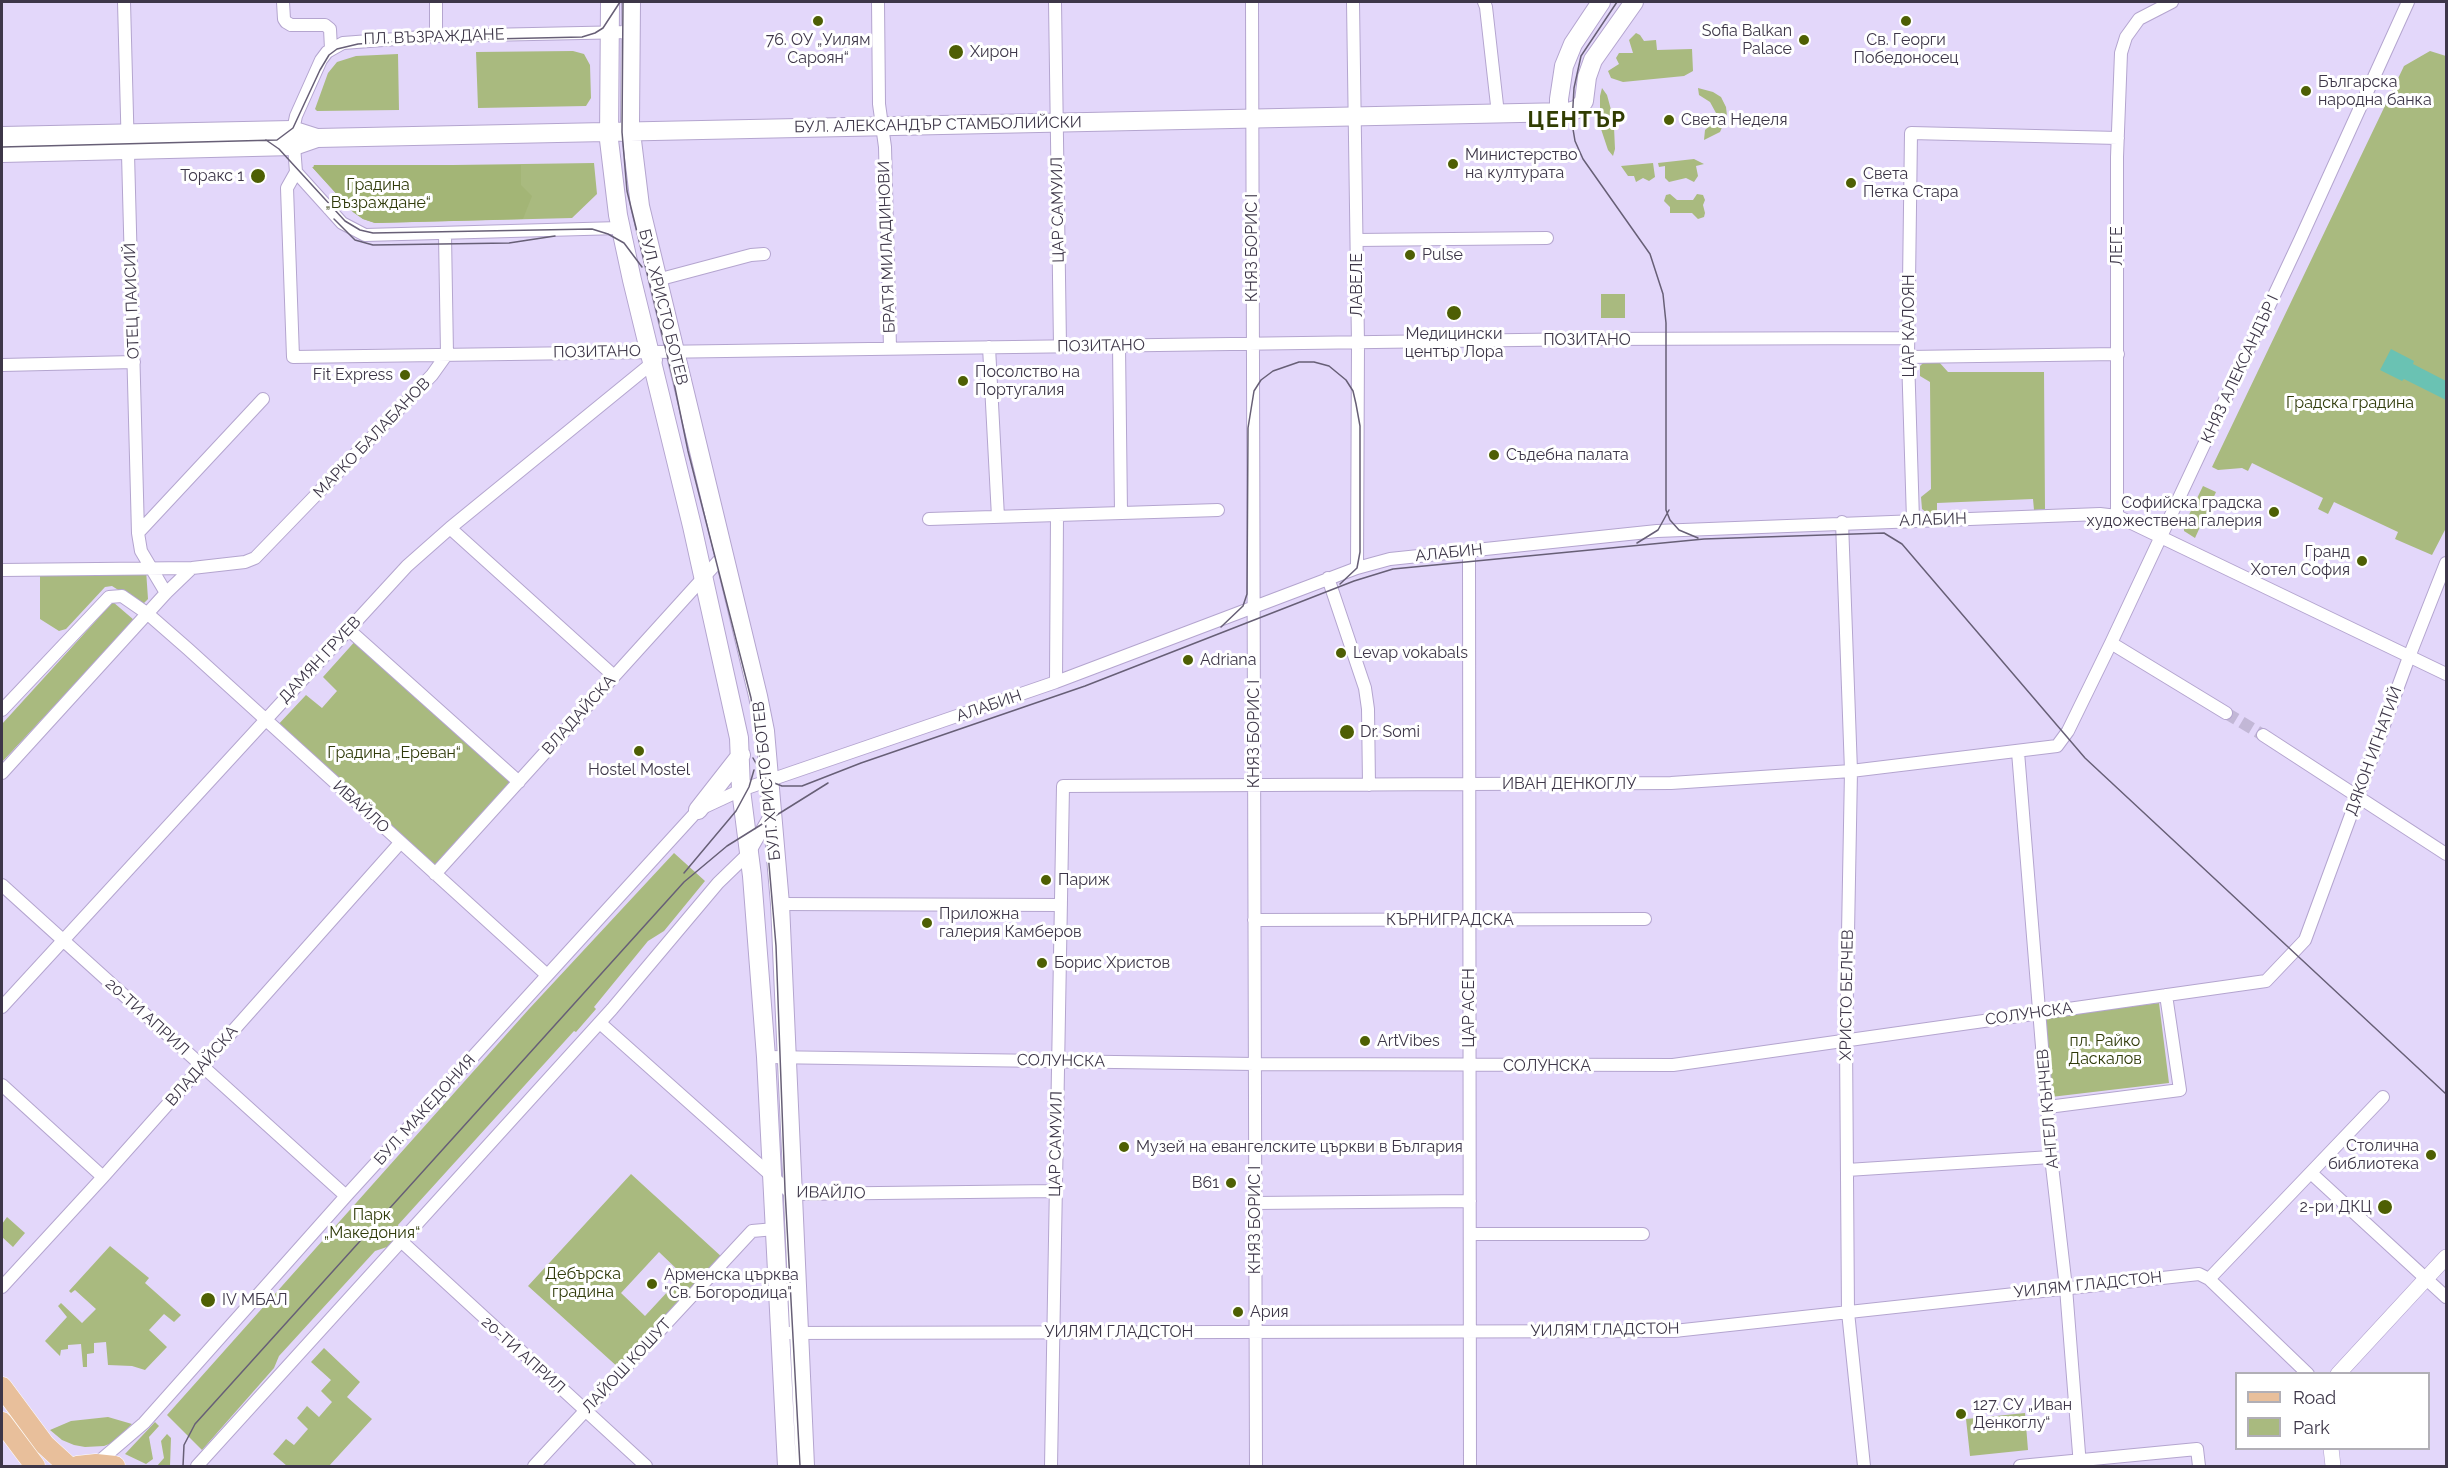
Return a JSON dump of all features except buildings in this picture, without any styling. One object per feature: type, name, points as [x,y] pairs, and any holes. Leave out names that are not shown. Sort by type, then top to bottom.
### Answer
[{"type":"main road","name":"БУЛ. ХРИСТО БОТЕВ","points":[[610,2],[609,132],[613,184],[620,228],[730,688],[741,755],[741,790],[752,876],[766,1057],[775,1229],[790,1332],[805,1467]]},
{"type":"main road","name":"БУЛ. ХРИСТО БОТЕВ","points":[[631,2],[630,132],[640,206],[765,731],[780,904],[792,1194],[787,1467]]},
{"type":"main road","points":[[1601,2],[1574,44],[1564,66],[1558,99],[1567,112],[1584,101],[1587,77],[1593,60],[1634,2]]},
{"type":"main road","name":"БУЛ. АЛЕКСАНДЪР СТАМБОЛИЙСКИ","points":[[2,153],[126,142],[1567,112]]},
{"type":"main road","name":"БУЛ. АЛЕКСАНДЪР СТАМБОЛИЙСКИ","points":[[2,136],[126,142]]},
{"type":"main road","points":[[698,810],[741,755]]},
{"type":"main road","points":[[2,1387],[45,1445],[68,1467]]},
{"type":"main road","points":[[2,1422],[35,1467]]},
{"type":"main road","points":[[76,1467],[105,1465]]},
{"type":"street","name":"ОТЕЦ ПАИСИЙ","points":[[124,2],[138,533],[141,551],[166,593]]},
{"type":"street","points":[[283,2],[284,20],[291,25],[325,25],[330,29],[331,49],[317,69],[296,116],[294,138],[296,172],[342,223],[358,233],[372,236],[620,228]]},
{"type":"street","points":[[436,2],[436,36]]},
{"type":"street","name":"БРАТЯ МИЛАДИНОВИ","points":[[878,2],[879,104],[884,126],[890,348]]},
{"type":"street","name":"ЦАР САМУИЛ","points":[[1055,2],[1060,346]]},
{"type":"street","name":"КНЯЗ БОРИС I","points":[[1252,2],[1256,1467]]},
{"type":"street","name":"ЛАВЕЛЕ","points":[[1353,2],[1358,344],[1357,568]]},
{"type":"street","points":[[1484,2],[1498,114]]},
{"type":"street","name":"ЛЕГЕ","points":[[2118,516],[2118,138],[2121,53],[2126,37],[2139,18],[2172,2]]},
{"type":"street","name":"КНЯЗ АЛЕКСАНДЪР I","points":[[2066,734],[2303,234],[2408,2]]},
{"type":"street","name":"ПЛ. ВЪЗРАЖДАНЕ","points":[[331,49],[336,45],[351,41],[436,36],[630,32]]},
{"type":"street","name":"ЦАР КАЛОЯН","points":[[1912,520],[1908,357],[1911,132],[2118,138]]},
{"type":"street","name":"ПОЗИТАНО","points":[[296,172],[287,188],[293,357],[447,354],[650,356],[674,351],[1358,344],[1591,339],[1908,338]]},
{"type":"street","points":[[445,235],[447,354]]},
{"type":"street","points":[[1357,240],[1547,238]]},
{"type":"street","points":[[657,280],[751,255],[764,254]]},
{"type":"street","points":[[1119,346],[1122,513]]},
{"type":"street","points":[[988,347],[999,517]]},
{"type":"street","name":"МАРКО БАЛАБАНОВ","points":[[2,570],[192,568],[244,562],[255,558],[432,375],[447,354]]},
{"type":"street","points":[[1908,357],[2118,354]]},
{"type":"street","name":"ДАМЯН ГРУЕВ","points":[[2,1007],[407,566],[650,356]]},
{"type":"street","points":[[2,365],[134,362]]},
{"type":"street","points":[[138,533],[263,399]]},
{"type":"street","points":[[929,519],[1218,510]]},
{"type":"street","name":"АЛАБИН","points":[[769,781],[1056,682],[1357,568],[1390,559],[1657,531],[1842,522],[2100,514],[2118,516],[2446,674]]},
{"type":"street","points":[[1056,682],[1057,515]]},
{"type":"street","name":"ХРИСТО БЕЛЧЕВ","points":[[1842,522],[1851,771],[1846,1041],[1848,1312],[1864,1467]]},
{"type":"street","points":[[450,528],[614,676]]},
{"type":"street","name":"ЦАР АСЕН","points":[[1469,550],[1470,1467]]},
{"type":"street","name":"ВЛАДАЙСКА","points":[[435,874],[723,556]]},
{"type":"street","name":"ДЯКОН ИГНАТИЙ","points":[[2305,940],[2409,657],[2446,564]]},
{"type":"street","points":[[2,774],[166,593],[192,568]]},
{"type":"street","points":[[1328,578],[1365,688],[1368,709],[1369,784]]},
{"type":"street","name":"ИВАЙЛО","points":[[2,710],[109,597],[122,596],[148,614],[547,975]]},
{"type":"street","points":[[348,629],[519,782]]},
{"type":"street","points":[[2111,643],[2226,713]]},
{"type":"street","name":"ИВАН ДЕНКОГЛУ","points":[[1063,786],[1671,783],[1851,771],[2018,752],[2057,746],[2066,734]]},
{"type":"street","points":[[2263,735],[2446,854]]},
{"type":"street","name":"АНГЕЛ КЪНЧЕВ","points":[[2018,752],[2051,1157],[2067,1288],[2080,1463]]},
{"type":"street","name":"БУЛ. МАКЕДОНИЯ","points":[[105,1465],[346,1196],[698,810],[741,790],[769,781]]},
{"type":"street","name":"ЦАР САМУИЛ","points":[[1051,1467],[1063,786]]},
{"type":"street","points":[[197,1467],[600,1023],[729,873],[749,853],[772,813]]},
{"type":"street","name":"ВЛАДАЙСКА","points":[[2,1287],[400,843]]},
{"type":"street","points":[[729,873],[743,871],[752,876]]},
{"type":"street","name":"20-ТИ АПРИЛ","points":[[2,885],[346,1196]]},
{"type":"street","points":[[780,904],[1061,905]]},
{"type":"street","name":"КЪРНИГРАДСКА","points":[[1254,920],[1470,921],[1645,918]]},
{"type":"street","name":"СОЛУНСКА","points":[[766,1057],[1255,1064],[1673,1065],[2266,981],[2305,940]]},
{"type":"street","points":[[2048,1107],[2180,1089],[2166,995]]},
{"type":"street","name":"ИВАЙЛО","points":[[600,1023],[772,1179],[792,1194],[1056,1191]]},
{"type":"street","points":[[2,1085],[103,1177]]},
{"type":"street","points":[[2306,1372],[2208,1279],[2383,1097]]},
{"type":"street","points":[[1847,1170],[2051,1157]]},
{"type":"street","points":[[2311,1173],[2446,1297]]},
{"type":"street","points":[[1255,1203],[1470,1201]]},
{"type":"street","name":"ЛАЙОШ КОШУТ","points":[[534,1467],[752,1231],[775,1229]]},
{"type":"street","points":[[1470,1234],[1642,1234]]},
{"type":"street","name":"20-ТИ АПРИЛ","points":[[400,1241],[646,1467]]},
{"type":"street","points":[[2340,1372],[2446,1257]]},
{"type":"street","name":"УИЛЯМ ГЛАДСТОН","points":[[790,1332],[1674,1331],[2189,1274],[2199,1274],[2208,1279]]},
{"type":"street","points":[[2020,1467],[2080,1463],[2198,1449],[2199,1467]]},
{"type":"street","points":[[2331,1450],[2333,1467]]},
{"type":"green space","points":[[1636,33],[1644,41],[1656,40],[1657,50],[1692,49],[1693,71],[1684,76],[1623,82],[1611,78],[1608,71],[1619,64],[1616,58],[1619,53],[1633,53],[1629,40]]},
{"type":"green space","points":[[573,51],[584,54],[590,65],[591,98],[586,106],[478,108],[476,52]]},
{"type":"green space","name":"Градска градина","points":[[2430,51],[2446,56],[2446,528],[2432,555],[2395,539],[2398,532],[2334,502],[2328,514],[2318,509],[2323,498],[2252,463],[2248,471],[2242,468],[2218,470],[2212,467],[2404,66]]},
{"type":"green space","points":[[398,54],[399,110],[317,111],[315,109],[328,73],[337,62],[356,56]]},
{"type":"green space","points":[[1602,88],[1607,95],[1613,117],[1600,118]]},
{"type":"green space","points":[[1698,88],[1721,97],[1726,107],[1727,116],[1720,132],[1704,140],[1705,130],[1714,122],[1716,113],[1710,102],[1699,95]]},
{"type":"green space","points":[[1614,127],[1613,156],[1608,150],[1601,129]]},
{"type":"green space","points":[[1694,159],[1704,164],[1696,166],[1698,176],[1694,182],[1686,178],[1669,182],[1665,178],[1665,166],[1659,167],[1658,163]]},
{"type":"green space","name":"Градина „Възраждане“","points":[[594,163],[597,194],[572,218],[375,223],[353,212],[312,167]]},
{"type":"green space","points":[[1653,163],[1655,177],[1649,181],[1643,178],[1636,182],[1634,176],[1628,176],[1621,166]]},
{"type":"green space","name":"Градина „Възраждане“","points":[[314,165],[521,165],[521,185],[532,196],[523,219],[375,223],[353,212],[313,168]]},
{"type":"green space","points":[[1670,194],[1677,200],[1693,200],[1697,194],[1703,195],[1704,217],[1698,219],[1692,213],[1670,213],[1670,207],[1664,201],[1666,195]]},
{"type":"green space","points":[[1601,294],[1625,294],[1625,318],[1601,318]]},
{"type":"green space","points":[[1924,362],[1939,362],[1948,372],[2044,372],[2045,509],[2034,510],[2033,499],[1937,503],[1937,514],[1927,513],[1922,509],[1921,497],[1931,489],[1930,382],[1920,376],[1920,366]]},
{"type":"green space","points":[[2203,486],[2216,492],[2195,538],[2184,531],[2184,525]]},
{"type":"green space","points":[[146,570],[148,599],[142,605],[112,586],[105,587],[66,629],[59,631],[40,619],[40,571]]},
{"type":"green space","points":[[113,602],[134,620],[2,762],[2,724]]},
{"type":"green space","name":"Градина „Ереван“","points":[[358,638],[519,782],[435,874],[275,728],[306,695],[322,708],[337,691],[323,677]]},
{"type":"green space","name":"Парк „Македония“","points":[[674,853],[705,881],[664,931],[648,941],[576,1032],[574,1031],[398,1225],[400,1233],[396,1238],[387,1247],[375,1251],[279,1356],[274,1368],[202,1450],[167,1415],[529,1009]]},
{"type":"green space","name":"пл. Райко Даскалов","points":[[2159,1003],[2169,1083],[2051,1097],[2041,1018]]},
{"type":"green space","name":"Дебърска градина","points":[[631,1174],[723,1258],[620,1369],[528,1286]],"holes":[[[659,1252],[683,1275],[645,1316],[621,1293]]]},
{"type":"green space","points":[[7,1217],[25,1233],[13,1247],[2,1237],[2,1224]]},
{"type":"green space","points":[[110,1246],[149,1278],[145,1283],[181,1315],[174,1322],[164,1314],[149,1330],[167,1347],[145,1370],[132,1366],[108,1365],[106,1342],[94,1343],[94,1353],[87,1354],[87,1367],[83,1367],[81,1344],[68,1345],[68,1349],[61,1350],[60,1356],[45,1341],[67,1317],[58,1306],[61,1303],[82,1323],[96,1309],[75,1290],[71,1293],[69,1291]]},
{"type":"green space","points":[[324,1348],[360,1382],[347,1397],[372,1419],[329,1466],[287,1466],[273,1454],[286,1439],[294,1445],[308,1429],[297,1418],[307,1406],[319,1417],[332,1402],[321,1391],[331,1380],[311,1362]]},
{"type":"green space","points":[[2025,1413],[2028,1450],[1970,1456],[1966,1419]]},
{"type":"green space","points":[[108,1417],[132,1424],[112,1443],[104,1446],[74,1445],[62,1440],[50,1430],[71,1421]]},
{"type":"green space","points":[[155,1422],[159,1426],[149,1437],[153,1459],[146,1464],[125,1454]]},
{"type":"green space","points":[[167,1434],[171,1438],[170,1466],[157,1466],[164,1458],[161,1441]]},
{"type":"shaded area","points":[[2391,349],[2414,361],[2413,364],[2446,381],[2446,400],[2380,370]]},
{"type":"tunnel","points":[[2226,713],[2263,735]]},
{"type":"tram line","points":[[2,147],[277,140],[293,128],[320,70],[329,55],[337,49],[358,44],[402,41],[582,37],[603,28],[620,2]]},
{"type":"tram line","points":[[623,2],[622,132],[627,191],[674,383],[688,451],[751,698],[760,759],[776,946],[785,1190],[800,1466]]},
{"type":"tram line","points":[[1617,2],[1581,56],[1574,88],[1572,123],[1575,141],[1583,159],[1650,254],[1663,294],[1666,323],[1666,510],[1670,520],[1679,530],[1698,538]]},
{"type":"tram line","points":[[266,140],[279,149],[345,221],[360,230],[373,233],[592,229],[608,234],[624,243],[642,267]]},
{"type":"tram line","points":[[334,219],[355,240],[373,245],[509,243],[555,236]]},
{"type":"tram line","points":[[1221,627],[1243,606],[1247,594],[1248,428],[1254,391],[1261,380],[1273,371],[1299,362],[1314,362],[1329,366],[1346,380],[1353,391],[1356,404],[1360,426],[1360,552],[1357,568],[1340,584]]},
{"type":"tram line","points":[[1637,543],[1658,530],[1669,510]]},
{"type":"tram line","points":[[753,758],[769,781],[782,786],[802,786],[861,763],[1085,686],[1354,581],[1393,569],[1704,539],[1884,533],[1902,544],[2085,758],[2446,1094]]},
{"type":"tram line","points":[[684,873],[736,811],[749,787],[754,770]]},
{"type":"tram line","points":[[183,1466],[184,1445],[195,1424],[684,882],[727,846],[828,783]]},
{"type":"place","name":"76. ОУ „Уилям Сароян“","points":[[818,21]]},
{"type":"place","name":"Св. Георги Победоносец","points":[[1906,21]]},
{"type":"place","name":"Sofia Balkan Palace","points":[[1804,40]]},
{"type":"place","name":"Хирон","points":[[956,52]]},
{"type":"place","name":"Българска народна банка","points":[[2306,91]]},
{"type":"place","name":"Света Неделя","points":[[1669,120]]},
{"type":"place","name":"Министерство на културата","points":[[1453,164]]},
{"type":"place","name":"Торакс 1","points":[[258,176]]},
{"type":"place","name":"Света Петка Стара","points":[[1851,183]]},
{"type":"place","name":"Pulse","points":[[1410,255]]},
{"type":"place","name":"Медицински център Лора","points":[[1454,313]]},
{"type":"place","name":"Fit Express","points":[[405,375]]},
{"type":"place","name":"Посолство на Португалия","points":[[963,381]]},
{"type":"place","name":"Съдебна палата","points":[[1494,455]]},
{"type":"place","name":"Софийска градска художествена галерия","points":[[2274,512]]},
{"type":"place","name":"Гранд Хотел София","points":[[2362,561]]},
{"type":"place","name":"Levap vokabals","points":[[1341,653]]},
{"type":"place","name":"Adriana","points":[[1188,660]]},
{"type":"place","name":"Dr. Somi","points":[[1347,732]]},
{"type":"place","name":"Hostel Mostel","points":[[639,751]]},
{"type":"place","name":"Париж","points":[[1046,880]]},
{"type":"place","name":"Приложна галерия Камберов","points":[[927,923]]},
{"type":"place","name":"Борис Христов","points":[[1042,963]]},
{"type":"place","name":"ArtVibes","points":[[1365,1041]]},
{"type":"place","name":"Музей на евангелските църкви в България","points":[[1124,1147]]},
{"type":"place","name":"Столична библиотека","points":[[2431,1155]]},
{"type":"place","name":"B61","points":[[1231,1183]]},
{"type":"place","name":"2-ри ДКЦ","points":[[2385,1207]]},
{"type":"place","name":"Арменска църква \"Св. Богородица\"","points":[[652,1284]]},
{"type":"place","name":"IV МБАЛ","points":[[208,1300]]},
{"type":"place","name":"Ария","points":[[1238,1312]]},
{"type":"place","name":"127. СУ „Иван Денкоглу“","points":[[1961,1414]]},
{"type":"district","name":"ЦЕНТЪР","points":[[1577,120]]}]
